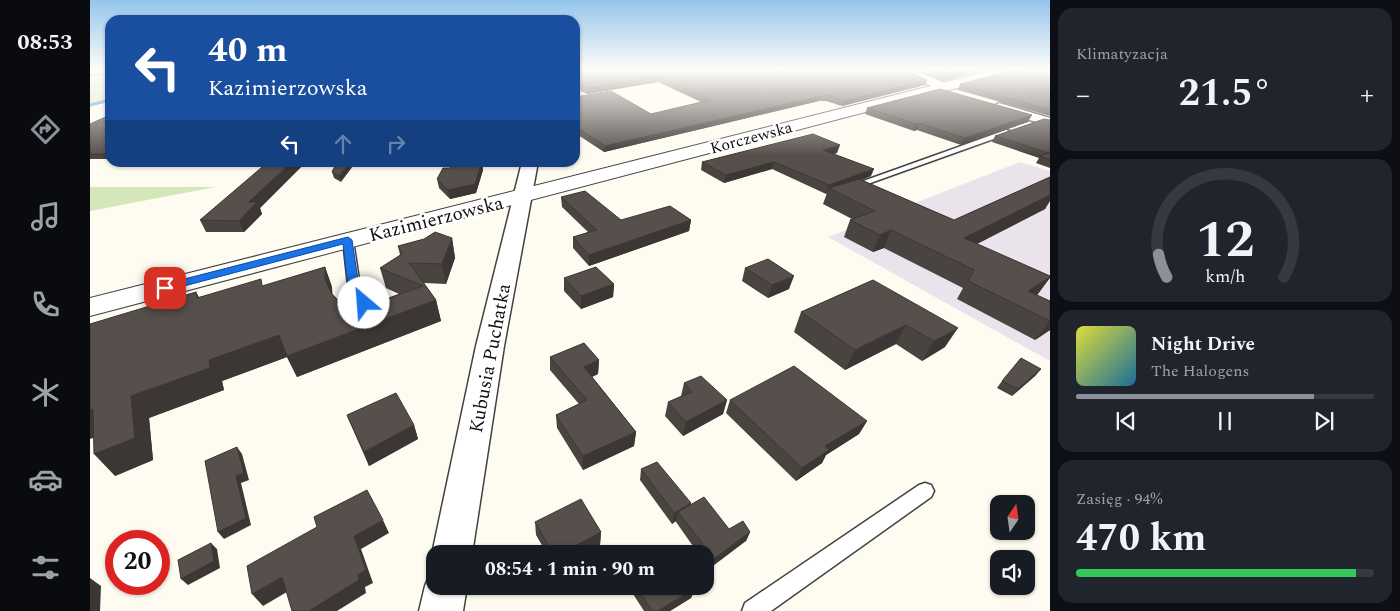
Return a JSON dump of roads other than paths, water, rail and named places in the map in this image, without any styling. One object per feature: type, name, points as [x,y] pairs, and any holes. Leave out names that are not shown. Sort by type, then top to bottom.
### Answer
[{"type":"street","name":"Korczewska","points":[[521,196],[900,99]]},
{"type":"street","points":[[982,102],[1047,121]]},
{"type":"street","name":"Kubusia Puchatka","points":[[454,545],[490,346],[529,167]]},
{"type":"street","name":"Kazimierzowska","points":[[90,307],[521,196]]},
{"type":"street","points":[[441,611],[444,595]]},
{"type":"lane","points":[[1026,126],[1047,121]]},
{"type":"lane","points":[[859,184],[1016,130]]},
{"type":"lane","points":[[348,240],[355,294],[364,303],[373,320]]},
{"type":"lane","points":[[753,611],[925,491]]},
{"type":"waterway","points":[[90,105],[105,101]]}]
